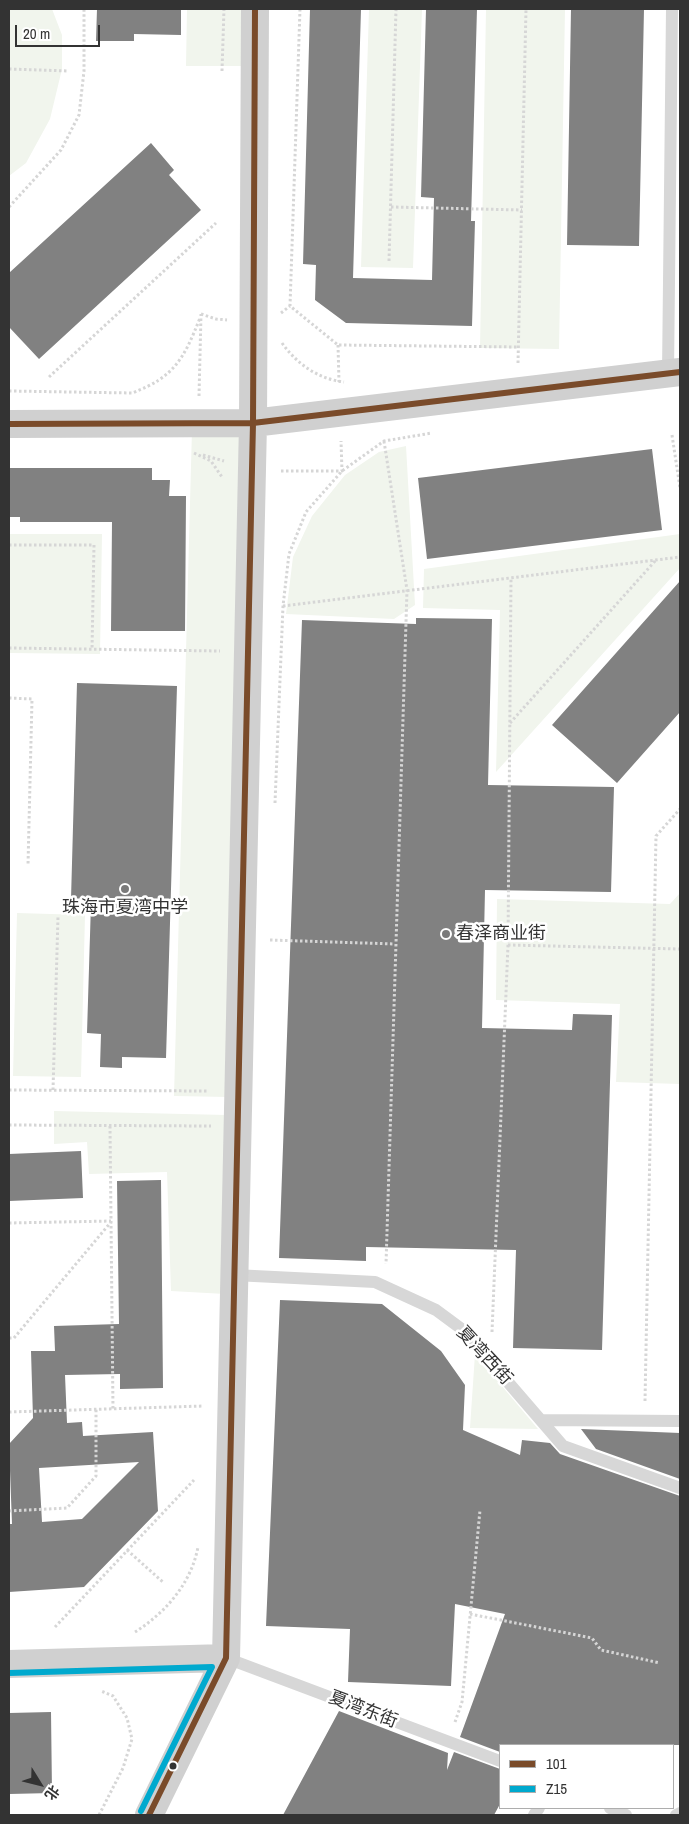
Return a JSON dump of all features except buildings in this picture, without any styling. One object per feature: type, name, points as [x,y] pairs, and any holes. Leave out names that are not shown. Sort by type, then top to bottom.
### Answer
[{"type":"street","points":[[149,1815],[226,1658],[253,423],[255,9]]},
{"type":"street","points":[[9,424],[253,423],[674,373]]},
{"type":"street","points":[[9,1664],[226,1658]]},
{"type":"lane","points":[[672,9],[674,373]]},
{"type":"lane","name":"夏湾西街","points":[[234,1275],[376,1282],[436,1310],[463,1330],[563,1446],[680,1488]]},
{"type":"lane","points":[[540,1420],[680,1421]]},
{"type":"lane","name":"夏湾东街","points":[[226,1658],[499,1762]]},
{"type":"lane","points":[[612,1809],[626,1815]]},
{"type":"lane","points":[[676,1815],[680,1813]]},
{"type":"path","points":[[9,207],[61,150],[79,115],[84,72],[84,9]]},
{"type":"path","points":[[222,71],[224,9]]},
{"type":"path","points":[[300,9],[290,306],[338,346],[518,347]]},
{"type":"path","points":[[389,261],[396,9]]},
{"type":"path","points":[[517,391],[526,9]]},
{"type":"path","points":[[9,69],[68,72]]},
{"type":"path","points":[[391,206],[522,210]]},
{"type":"path","points":[[49,377],[216,223]]},
{"type":"path","points":[[9,392],[132,393],[150,386],[170,373],[181,358],[201,314],[199,423]]},
{"type":"path","points":[[282,342],[297,360],[313,372],[330,380],[348,382]]},
{"type":"path","points":[[275,812],[283,606],[289,554],[306,512],[342,471],[384,442],[439,432]]},
{"type":"path","points":[[672,435],[680,488]]},
{"type":"path","points":[[384,442],[406,590],[385,1287]]},
{"type":"path","points":[[185,451],[195,453],[211,461],[222,475],[223,483]]},
{"type":"path","points":[[9,544],[94,545],[92,650]]},
{"type":"path","points":[[283,606],[680,557]]},
{"type":"path","points":[[510,722],[656,560]]},
{"type":"path","points":[[484,1355],[493,1330],[508,946],[511,578]]},
{"type":"path","points":[[9,648],[248,652]]},
{"type":"path","points":[[9,698],[32,699],[28,865]]},
{"type":"path","points":[[644,1421],[656,836],[680,808]]},
{"type":"path","points":[[53,1090],[58,917]]},
{"type":"path","points":[[270,950],[270,940],[396,944]]},
{"type":"path","points":[[508,946],[680,949]]},
{"type":"path","points":[[9,1090],[218,1091]]},
{"type":"path","points":[[9,1125],[238,1127]]},
{"type":"path","points":[[110,1126],[113,1409]]},
{"type":"path","points":[[9,1224],[111,1221]]},
{"type":"path","points":[[9,1338],[14,1338],[111,1221]]},
{"type":"path","points":[[9,1412],[209,1406]]},
{"type":"path","points":[[9,1511],[67,1508],[96,1476],[96,1409]]},
{"type":"path","points":[[55,1627],[194,1480]]},
{"type":"path","points":[[448,1742],[462,1702],[480,1510]]},
{"type":"path","points":[[131,1634],[153,1620],[172,1601],[187,1579],[199,1544]]},
{"type":"path","points":[[127,1550],[164,1583]]},
{"type":"path","points":[[470,1614],[592,1638],[601,1650],[660,1663]]},
{"type":"path","points":[[98,1690],[113,1696],[127,1718],[132,1739],[123,1768],[99,1815]]},
{"type":"shaded area","points":[[9,9],[52,9],[62,35],[62,69],[50,119],[26,163],[9,176]]},
{"type":"shaded area","points":[[187,9],[249,9],[248,66],[186,66]]},
{"type":"shaded area","points":[[369,9],[422,9],[413,268],[361,267]]},
{"type":"shaded area","points":[[486,9],[565,9],[559,349],[480,348]]},
{"type":"shaded area","points":[[192,429],[246,431],[228,1097],[174,1096]]},
{"type":"shaded area","points":[[406,446],[415,605],[394,619],[286,614],[293,557],[312,516],[345,475],[379,452]]},
{"type":"shaded area","points":[[9,534],[102,534],[100,654],[9,653]]},
{"type":"shaded area","points":[[680,534],[680,568],[496,772],[500,610],[423,608],[424,569]]},
{"type":"shaded area","points":[[680,893],[680,1084],[616,1082],[620,1004],[496,1000],[497,899],[670,904]]},
{"type":"shaded area","points":[[17,913],[85,915],[81,1077],[13,1076]]},
{"type":"shaded area","points":[[54,1111],[227,1115],[225,1294],[171,1291],[167,1172],[89,1174],[87,1142],[54,1144]]},
{"type":"shaded area","points":[[475,1354],[538,1429],[470,1428]]},
{"type":"transit line","name":"101","points":[[149,1815],[226,1658],[253,423],[255,9]]},
{"type":"transit line","name":"101","points":[[9,424],[253,423],[680,372]]},
{"type":"transit line","name":"Z15","points":[[9,1673],[212,1667],[141,1811]]},
{"type":"place","name":"珠海市夏湾中学","points":[[125,889]]},
{"type":"place","name":"春泽商业街","points":[[446,934]]}]
